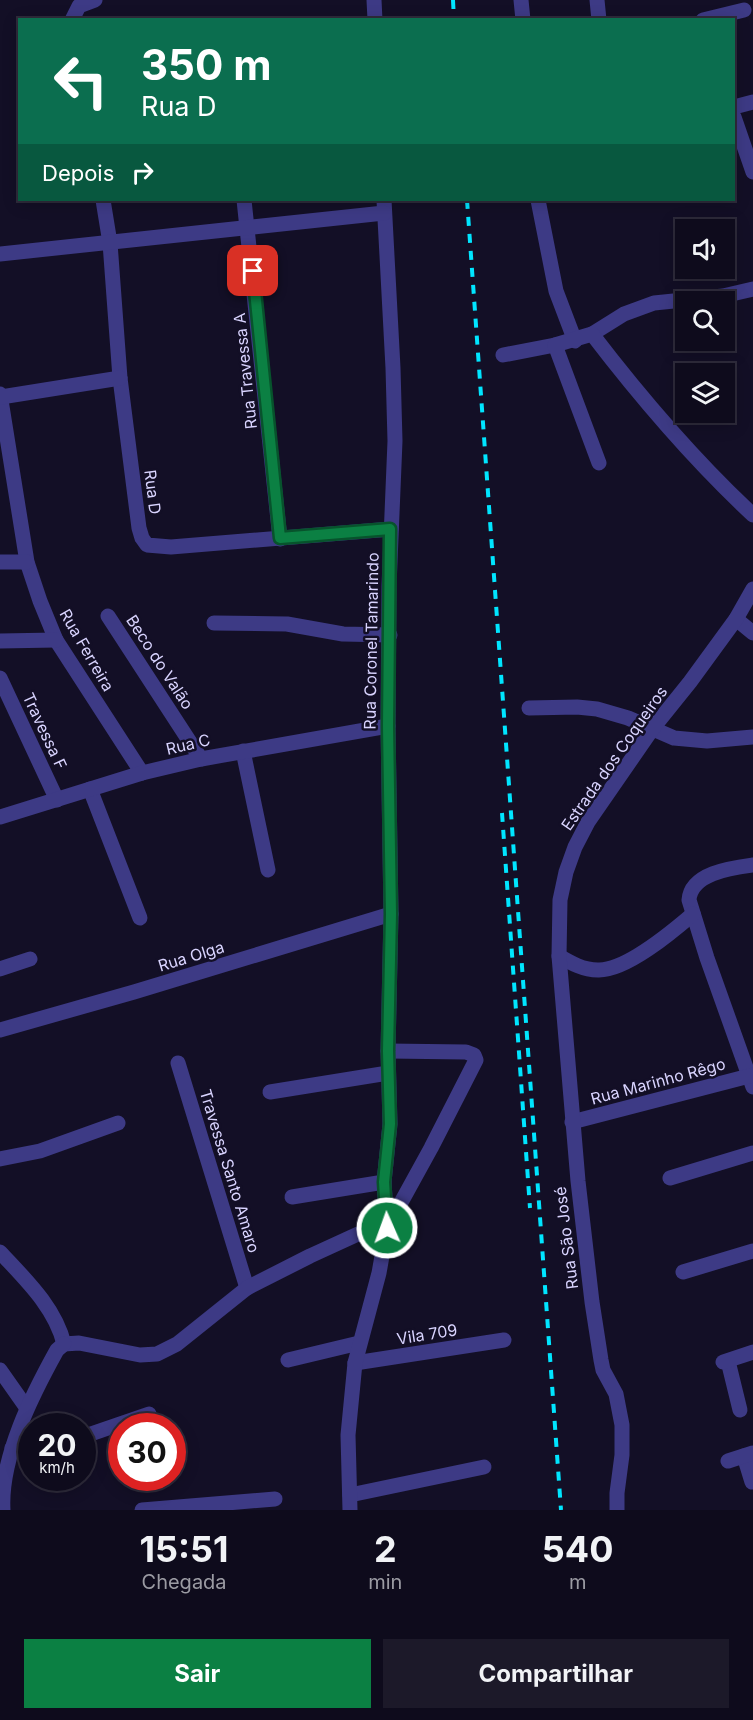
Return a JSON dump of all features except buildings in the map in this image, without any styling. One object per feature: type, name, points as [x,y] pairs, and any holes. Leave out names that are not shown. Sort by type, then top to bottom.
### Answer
[{"type":"street","points":[[73,18],[79,6],[95,0]]},
{"type":"street","points":[[374,0],[375,18]]},
{"type":"street","points":[[521,0],[523,18]]},
{"type":"street","points":[[597,0],[599,18]]},
{"type":"street","points":[[711,18],[744,10]]},
{"type":"street","points":[[735,107],[753,102]]},
{"type":"street","points":[[735,120],[753,172]]},
{"type":"street","name":"Rua D","points":[[103,201],[110,243],[120,378],[139,528],[147,545],[171,547],[390,529]]},
{"type":"street","name":"Rua Travessa A","points":[[244,201],[280,538]]},
{"type":"street","points":[[538,201],[556,291],[575,341]]},
{"type":"street","points":[[0,254],[248,226],[384,206]]},
{"type":"street","name":"Rua Coronel Tamarindo","points":[[384,206],[394,410],[388,726],[391,914],[388,1051],[390,1124],[384,1182],[386,1234]]},
{"type":"street","points":[[503,354],[575,341],[592,334],[624,314],[654,303],[723,296],[753,289]]},
{"type":"street","points":[[592,334],[618,368],[706,468],[753,515]]},
{"type":"street","points":[[555,345],[599,463]]},
{"type":"street","points":[[0,396],[120,378]]},
{"type":"street","name":"Rua Ferreira","points":[[0,396],[6,474],[27,562],[39,601],[56,640],[142,773]]},
{"type":"street","points":[[0,562],[27,562]]},
{"type":"street","name":"Estrada dos Coqueiros","points":[[559,956],[560,900],[566,872],[575,847],[588,822],[653,728],[736,619],[753,590]]},
{"type":"street","name":"Beco do Valão","points":[[108,616],[201,759]]},
{"type":"street","points":[[736,619],[753,633]]},
{"type":"street","points":[[214,623],[287,624],[343,634],[390,634]]},
{"type":"street","points":[[0,641],[56,640]]},
{"type":"street","name":"Travessa F","points":[[0,678],[57,800]]},
{"type":"street","points":[[529,708],[597,709],[621,715],[674,738],[728,740],[753,736]]},
{"type":"street","name":"Rua C","points":[[0,817],[142,773],[201,759],[388,726]]},
{"type":"street","points":[[243,751],[268,870]]},
{"type":"street","points":[[90,789],[140,918]]},
{"type":"street","points":[[752,1079],[707,958],[689,900],[690,892],[698,882],[725,870],[753,865]]},
{"type":"street","name":"Rua Olga","points":[[0,1030],[135,992],[391,914]]},
{"type":"street","points":[[559,956],[581,968],[591,970],[613,968],[664,939],[693,914]]},
{"type":"street","name":"Rua São José","points":[[559,956],[572,1122],[592,1302],[603,1370],[616,1394],[622,1425],[623,1448],[617,1510]]},
{"type":"street","points":[[0,969],[30,959]]},
{"type":"street","points":[[388,1051],[458,1052],[474,1055],[476,1060],[386,1234],[379,1273],[355,1363],[348,1436],[350,1502],[484,1467]]},
{"type":"street","name":"Travessa Santo Amaro","points":[[178,1064],[247,1288]]},
{"type":"street","points":[[270,1092],[388,1073]]},
{"type":"street","name":"Rua Marinho Rêgo","points":[[572,1122],[752,1079]]},
{"type":"street","points":[[0,1159],[40,1151],[118,1123]]},
{"type":"street","points":[[670,1178],[753,1153]]},
{"type":"street","points":[[292,1197],[384,1182]]},
{"type":"street","points":[[3,1510],[2,1485],[26,1407],[57,1350],[64,1344],[79,1343],[140,1355],[157,1354],[177,1344],[247,1288],[337,1242],[358,1234],[386,1234]]},
{"type":"street","points":[[683,1272],[753,1251]]},
{"type":"street","points":[[0,1252],[30,1285],[53,1316],[64,1344]]},
{"type":"street","name":"Vila 709","points":[[355,1363],[504,1340]]},
{"type":"street","points":[[288,1360],[359,1343]]},
{"type":"street","points":[[740,1410],[725,1362],[753,1352]]},
{"type":"street","points":[[0,1370],[26,1407]]},
{"type":"street","points":[[12,1448],[18,1447]]},
{"type":"street","points":[[728,1461],[748,1454],[752,1482]]},
{"type":"street","points":[[142,1510],[275,1500]]},
{"type":"railway","points":[[453,0],[454,18]]},
{"type":"railway","points":[[467,201],[561,1510]]},
{"type":"railway","points":[[502,813],[530,1208]]},
{"type":"route","points":[[253,271],[280,538],[390,529],[388,726],[391,914],[388,1051],[390,1124],[384,1182],[387,1228]]}]
